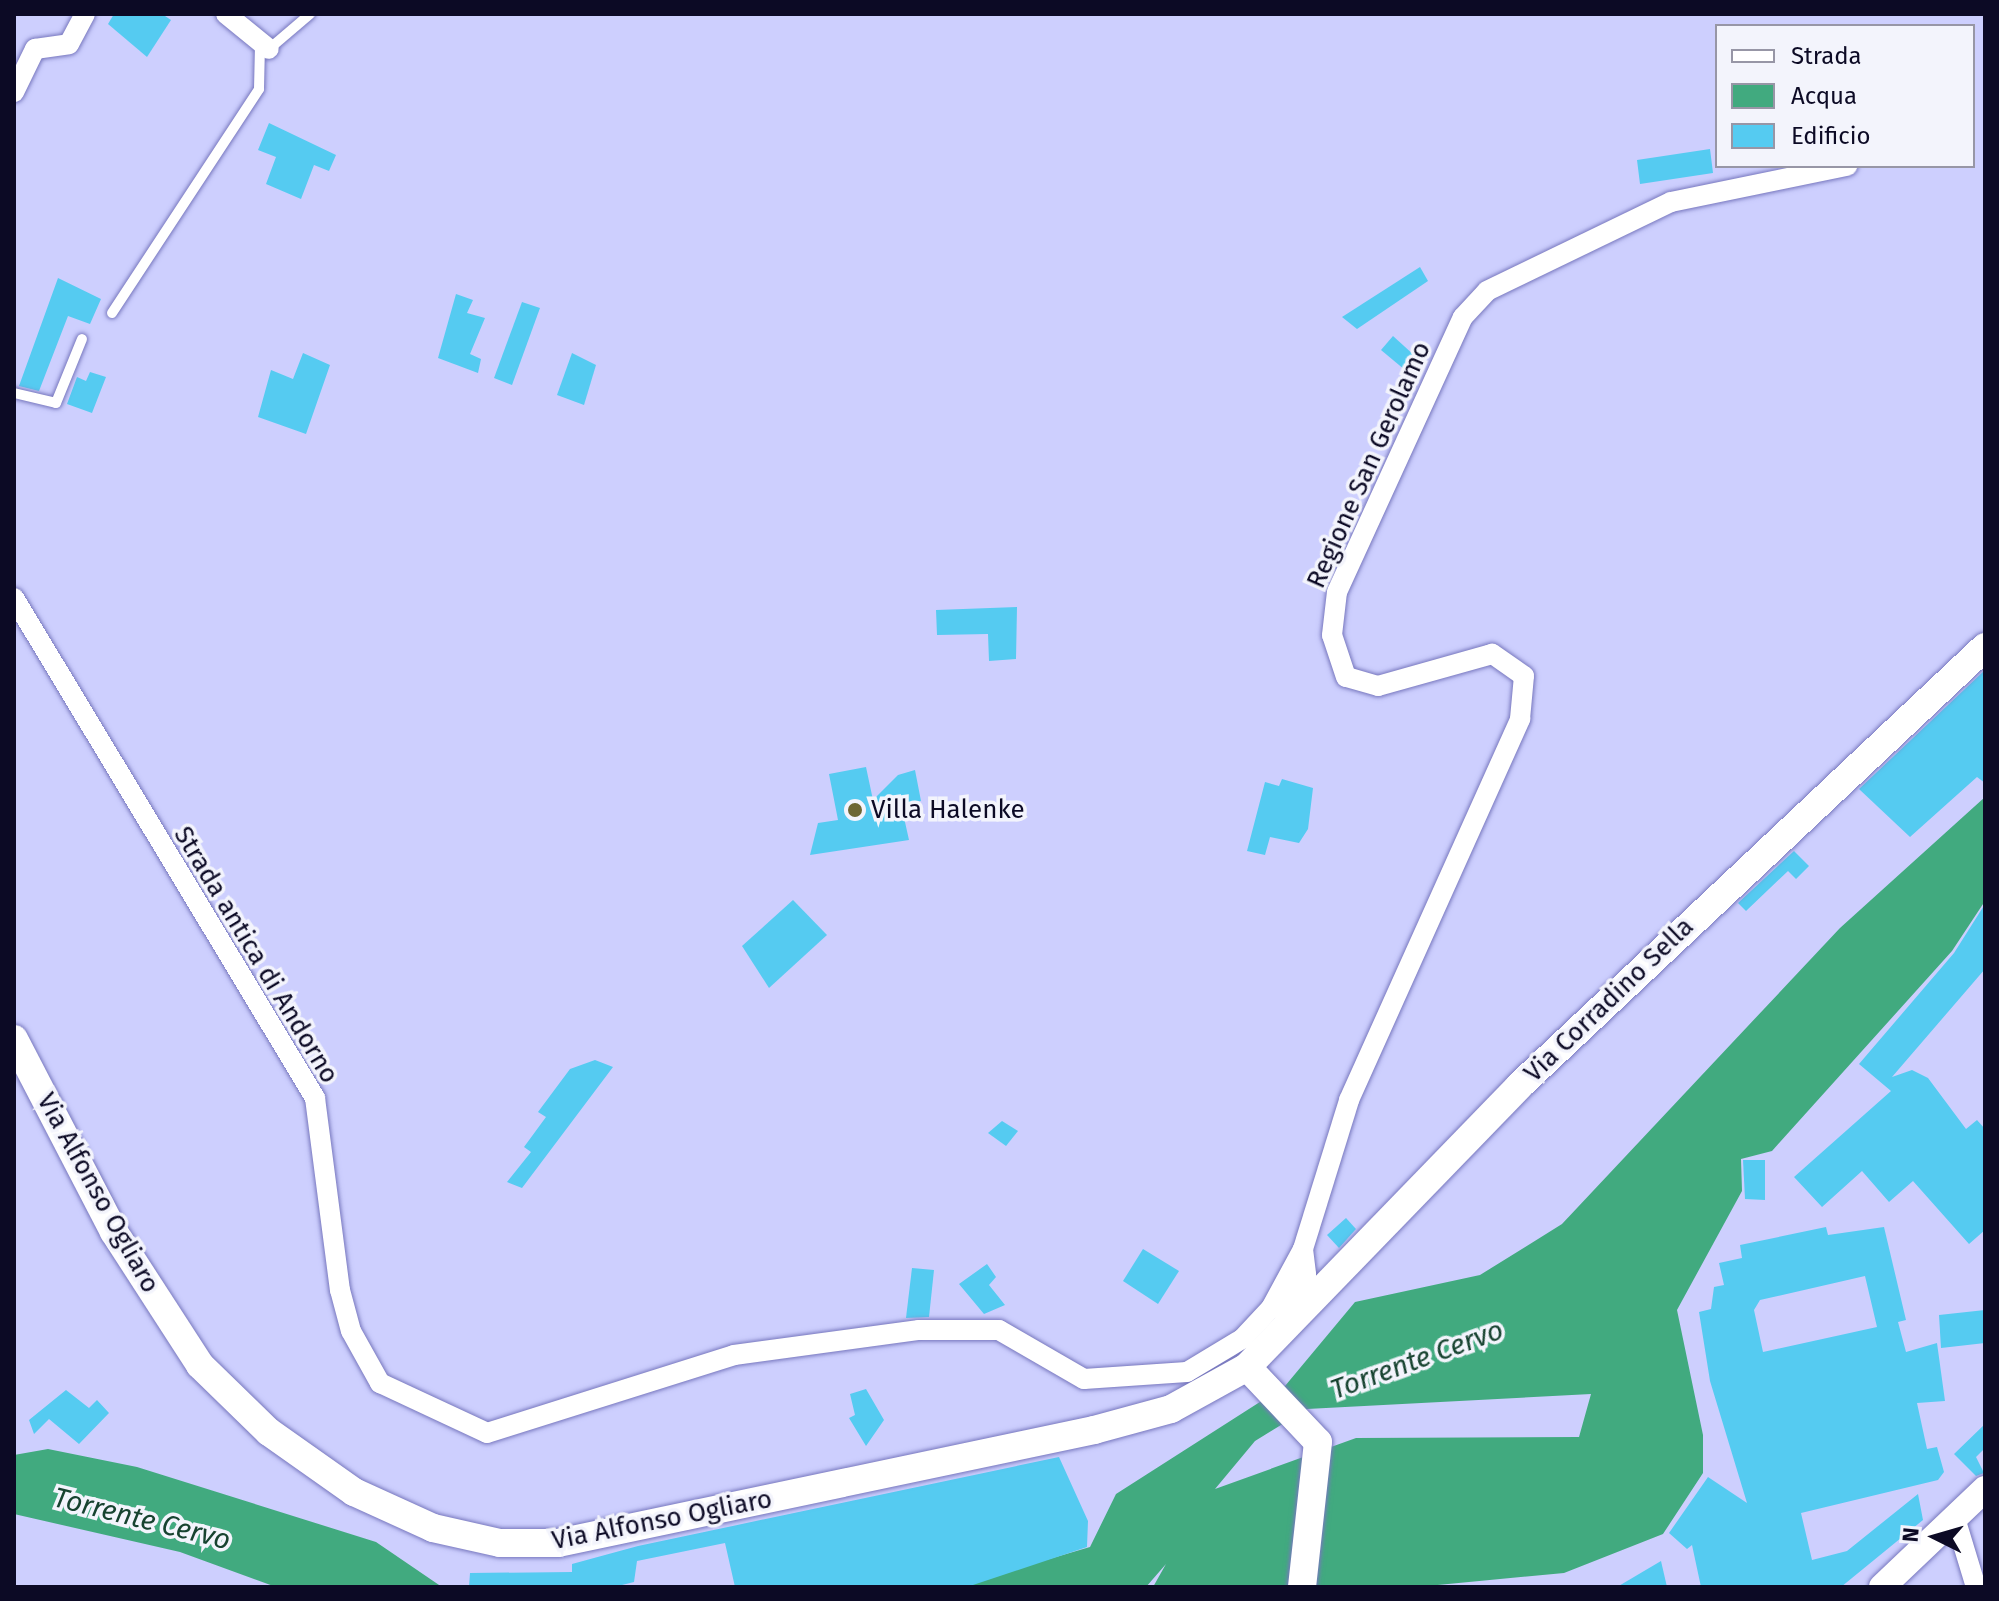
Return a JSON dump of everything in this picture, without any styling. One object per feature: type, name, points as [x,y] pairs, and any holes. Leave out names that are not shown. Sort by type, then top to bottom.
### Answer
[{"type":"main road","name":"Via Corradino Sella","points":[[1254,1373],[1268,1346],[1519,1086],[1985,647]]},
{"type":"main road","name":"Via Alfonso Ogliaro","points":[[14,1039],[114,1232],[200,1365],[269,1432],[329,1475],[433,1528],[500,1543],[558,1543],[1094,1430],[1171,1409],[1254,1373]]},
{"type":"main road","points":[[1254,1373],[1311,1428],[1318,1460],[1302,1587]]},
{"type":"street","points":[[14,92],[35,49],[69,44],[85,14]]},
{"type":"street","points":[[226,14],[264,45]]},
{"type":"street","name":"Regione San Gerolamo","points":[[1298,1255],[1349,1100],[1520,719],[1524,676],[1492,654],[1378,686],[1346,677],[1332,635],[1337,592],[1463,317],[1487,291],[1671,202],[1837,168]]},
{"type":"street","name":"Strada antica di Andorno","points":[[14,598],[315,1098],[351,1331],[380,1383],[465,1427],[509,1430],[636,1380],[734,1355],[919,1330],[999,1330],[1084,1379],[1187,1372],[1242,1339],[1271,1308],[1298,1255]]},
{"type":"street","points":[[1268,1346],[1306,1275],[1298,1255]]},
{"type":"street","points":[[1882,1587],[1985,1489]]},
{"type":"street","points":[[1955,1518],[1976,1587]]},
{"type":"lane","points":[[112,313],[259,89],[264,45],[310,14]]},
{"type":"lane","points":[[14,393],[56,403],[82,339]]},
{"type":"water","name":"Torrente Cervo","points":[[1985,797],[1985,901],[1952,951],[1772,1151],[1741,1159],[1742,1191],[1677,1310],[1703,1435],[1703,1473],[1663,1534],[1564,1573],[1417,1587],[1153,1587],[1166,1564],[1146,1587],[954,1587],[1090,1547],[1116,1494],[1285,1386],[1355,1302],[1480,1275],[1562,1224],[1840,928]],"holes":[[[1591,1394],[1579,1437],[1356,1438],[1215,1489],[1255,1441],[1307,1409]]]},
{"type":"water","name":"Torrente Cervo","points":[[48,1449],[137,1467],[376,1542],[442,1587],[276,1587],[180,1552],[14,1514],[14,1455]]},
{"type":"building","points":[[114,14],[162,14],[171,20],[147,57],[108,24]]},
{"type":"building","points":[[269,123],[336,155],[329,171],[314,165],[301,199],[266,184],[276,157],[258,150]]},
{"type":"building","points":[[1710,149],[1713,173],[1640,184],[1637,160]]},
{"type":"building","points":[[1420,267],[1428,281],[1357,329],[1342,317]]},
{"type":"building","points":[[58,278],[101,299],[90,324],[68,316],[39,391],[19,386]]},
{"type":"building","points":[[456,294],[473,300],[467,313],[485,318],[470,354],[481,359],[478,373],[438,358]]},
{"type":"building","points":[[522,302],[540,308],[512,385],[494,378]]},
{"type":"building","points":[[1393,336],[1415,356],[1405,370],[1381,350]]},
{"type":"building","points":[[303,353],[330,365],[306,434],[258,417],[271,370],[293,379]]},
{"type":"building","points":[[572,353],[596,365],[584,405],[557,395]]},
{"type":"building","points":[[90,372],[106,377],[92,413],[67,404],[77,377],[86,381]]},
{"type":"building","points":[[1017,607],[1016,659],[989,661],[988,634],[937,635],[936,610]]},
{"type":"building","points":[[1985,670],[1985,783],[1977,777],[1910,837],[1859,789]]},
{"type":"building","name":"Villa Halenke","points":[[866,767],[873,800],[898,775],[915,770],[921,801],[901,804],[909,840],[810,855],[818,823],[838,820],[829,774]]},
{"type":"building","points":[[1282,779],[1313,788],[1308,829],[1299,843],[1270,837],[1265,855],[1247,851],[1265,782],[1279,786]]},
{"type":"building","points":[[1794,851],[1809,866],[1796,879],[1788,871],[1746,911],[1738,903]]},
{"type":"building","points":[[793,900],[827,935],[769,988],[742,946]]},
{"type":"building","points":[[1985,904],[1985,969],[1892,1077],[1912,1070],[1928,1078],[1966,1129],[1977,1120],[1985,1129],[1985,1230],[1969,1244],[1913,1181],[1889,1202],[1862,1171],[1822,1207],[1794,1177],[1891,1091],[1859,1064],[1954,953]]},
{"type":"building","points":[[595,1060],[613,1067],[522,1188],[507,1182],[531,1152],[524,1147],[546,1117],[538,1112],[570,1069]]},
{"type":"building","points":[[1002,1121],[1018,1131],[1006,1146],[988,1133]]},
{"type":"building","points":[[1743,1160],[1765,1160],[1765,1200],[1745,1199]]},
{"type":"building","points":[[1346,1218],[1356,1229],[1339,1248],[1327,1235]]},
{"type":"building","points":[[1826,1227],[1828,1235],[1884,1227],[1906,1320],[1898,1322],[1906,1352],[1937,1343],[1945,1401],[1917,1403],[1927,1449],[1937,1447],[1944,1472],[1938,1480],[1801,1513],[1812,1560],[1847,1551],[1918,1494],[1923,1520],[1841,1587],[1701,1587],[1692,1545],[1687,1549],[1669,1533],[1708,1477],[1747,1503],[1710,1381],[1699,1312],[1711,1309],[1714,1287],[1724,1285],[1719,1263],[1742,1258],[1740,1245]],"holes":[[[1865,1276],[1877,1327],[1763,1352],[1754,1310],[1760,1300]]]},
{"type":"building","points":[[1143,1249],[1179,1271],[1158,1304],[1123,1281]]},
{"type":"building","points":[[987,1264],[996,1277],[989,1285],[1005,1305],[984,1314],[959,1284]]},
{"type":"building","points":[[912,1268],[934,1270],[929,1317],[906,1318]]},
{"type":"building","points":[[1985,1310],[1985,1343],[1941,1348],[1939,1315]]},
{"type":"building","points":[[866,1389],[884,1420],[866,1446],[849,1418],[855,1415],[850,1394]]},
{"type":"building","points":[[66,1390],[89,1408],[97,1400],[109,1413],[79,1444],[49,1419],[34,1434],[29,1420]]},
{"type":"building","points":[[1985,1424],[1985,1448],[1976,1457],[1984,1473],[1976,1476],[1954,1454]]},
{"type":"building","points":[[1059,1457],[1088,1521],[1087,1547],[967,1587],[735,1587],[725,1543],[637,1561],[634,1582],[614,1587],[469,1587],[470,1573],[572,1572],[572,1564],[638,1546]]},
{"type":"building","points":[[1661,1561],[1667,1587],[1617,1587]]},
{"type":"place","name":"Villa Halenke","points":[[855,810]]}]
